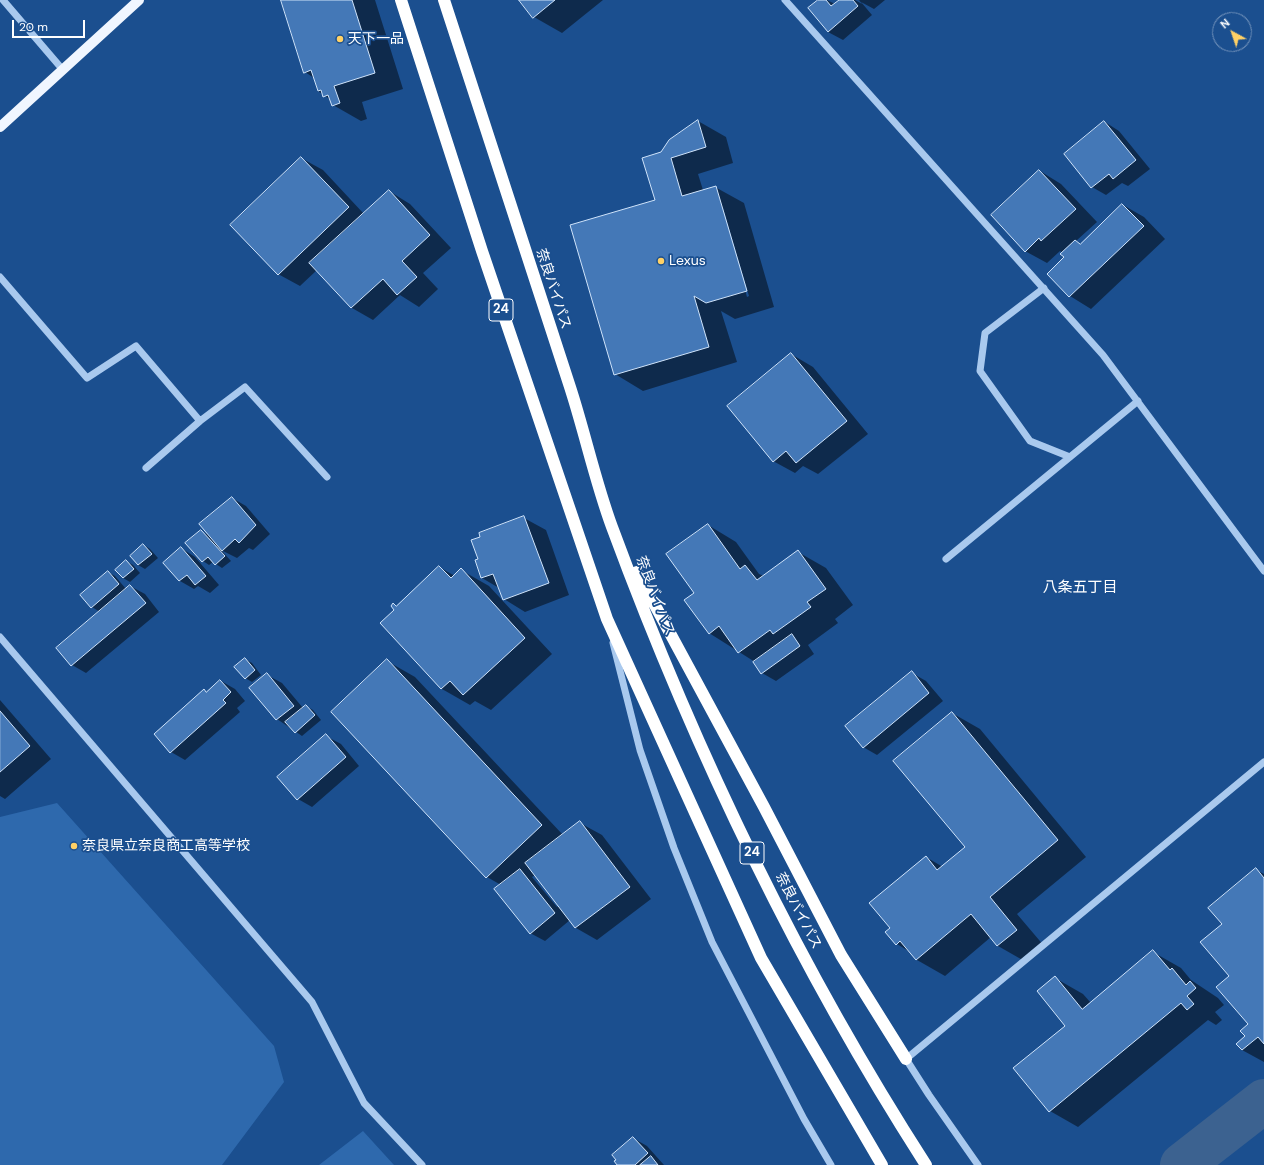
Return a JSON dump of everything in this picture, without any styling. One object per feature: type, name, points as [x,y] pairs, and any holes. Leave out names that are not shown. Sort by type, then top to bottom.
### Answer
[{"type":"highway","name":"24","points":[[401,0],[486,266],[607,619],[761,958],[882,1165]]},
{"type":"highway","name":"奈良バイパス","points":[[444,0],[576,406],[611,524],[663,657],[749,847],[845,1030],[926,1165]]},
{"type":"highway","points":[[611,524],[764,807],[841,955],[906,1059]]},
{"type":"main road","points":[[0,127],[139,0]]},
{"type":"street","points":[[3,0],[63,70]]},
{"type":"street","points":[[786,0],[1103,355],[1264,571]]},
{"type":"street","points":[[0,277],[87,378],[136,346],[200,420]]},
{"type":"street","points":[[1044,288],[984,333],[980,371],[1030,442],[1070,457]]},
{"type":"street","points":[[146,468],[200,420],[245,387],[328,477]]},
{"type":"street","points":[[946,559],[1138,401]]},
{"type":"street","points":[[607,619],[640,750],[674,848],[706,928],[804,1119],[831,1165]]},
{"type":"street","points":[[0,636],[312,1002],[364,1103],[422,1165]]},
{"type":"street","points":[[978,1165],[906,1059],[1264,762]]},
{"type":"shaded area","name":"奈良県立奈良商工高等学校","points":[[57,803],[274,1046],[284,1082],[222,1165],[0,1165],[0,817]]},
{"type":"shaded area","points":[[363,1131],[394,1165],[319,1165]]},
{"type":"building","points":[[281,0],[352,0],[375,73],[334,86],[340,103],[332,106],[328,95],[323,97],[321,90],[318,91],[311,70],[304,73]]},
{"type":"building","points":[[519,0],[555,0],[533,18]]},
{"type":"building","points":[[818,0],[826,0],[831,6],[839,0],[853,0],[858,6],[828,32],[808,8]]},
{"type":"building","points":[[698,120],[706,147],[671,158],[682,196],[716,186],[747,291],[706,303],[694,296],[709,347],[614,375],[570,225],[655,200],[642,158],[661,152],[669,140]]},
{"type":"building","points":[[1104,121],[1136,160],[1113,179],[1109,174],[1091,188],[1064,154]]},
{"type":"building","points":[[301,157],[349,207],[278,275],[230,225]]},
{"type":"building","points":[[1039,170],[1076,209],[1041,241],[1039,238],[1025,252],[991,215]]},
{"type":"building","points":[[389,190],[430,235],[402,261],[417,277],[397,295],[383,279],[351,308],[309,263]]},
{"type":"building","points":[[1122,204],[1144,226],[1069,297],[1047,274],[1064,257],[1060,254],[1075,240],[1080,244]]},
{"type":"building","points":[[791,353],[847,421],[796,463],[786,451],[773,462],[727,406]]},
{"type":"building","points":[[232,497],[256,525],[239,543],[235,539],[222,551],[199,524]]},
{"type":"building","points":[[524,516],[549,583],[503,600],[493,574],[481,578],[475,560],[478,559],[471,540],[480,537],[479,533]]},
{"type":"building","points":[[708,524],[740,569],[745,565],[757,580],[798,550],[826,589],[807,602],[811,607],[773,634],[770,630],[738,653],[719,626],[709,634],[684,600],[694,593],[666,554]]},
{"type":"building","points":[[201,530],[225,556],[215,565],[208,557],[202,562],[185,543]]},
{"type":"building","points":[[143,544],[152,554],[138,565],[130,556]]},
{"type":"building","points":[[181,547],[206,576],[195,585],[187,575],[179,581],[163,563]]},
{"type":"building","points":[[126,560],[134,569],[123,578],[115,570]]},
{"type":"building","points":[[439,566],[451,578],[461,568],[525,638],[463,695],[450,681],[441,689],[380,623],[394,610],[391,606],[393,603],[396,606]]},
{"type":"building","points":[[108,571],[119,584],[91,608],[80,595]]},
{"type":"building","points":[[130,585],[146,603],[71,666],[56,648]]},
{"type":"building","points":[[792,634],[800,646],[761,674],[753,662]]},
{"type":"building","points":[[245,658],[255,670],[245,679],[234,667]]},
{"type":"building","points":[[387,659],[542,825],[486,878],[331,712]]},
{"type":"building","points":[[912,671],[929,693],[863,748],[845,726]]},
{"type":"building","points":[[267,673],[294,706],[276,720],[249,688]]},
{"type":"building","points":[[220,680],[231,692],[223,700],[226,703],[170,753],[154,734],[204,689],[206,692]]},
{"type":"building","points":[[306,705],[315,715],[295,733],[285,722]]},
{"type":"building","points":[[0,711],[30,746],[0,772]]},
{"type":"building","points":[[952,712],[1058,840],[990,897],[1017,930],[997,946],[971,914],[916,960],[900,941],[896,945],[885,932],[890,928],[869,903],[926,856],[937,870],[965,847],[893,761]]},
{"type":"building","points":[[326,734],[346,757],[297,800],[277,777]]},
{"type":"building","points":[[580,821],[630,887],[575,928],[525,863]]},
{"type":"building","points":[[1256,868],[1264,878],[1264,1044],[1258,1037],[1242,1050],[1236,1044],[1245,1036],[1240,1031],[1248,1024],[1216,987],[1229,976],[1200,942],[1222,924],[1208,908]]},
{"type":"building","points":[[520,869],[555,913],[530,934],[494,889]]},
{"type":"building","points":[[1153,950],[1170,970],[1172,968],[1186,985],[1190,981],[1196,988],[1187,996],[1194,1004],[1187,1010],[1181,1003],[1049,1112],[1013,1068],[1065,1026],[1037,991],[1055,976],[1082,1009]]},
{"type":"building","points":[[633,1137],[648,1153],[635,1165],[617,1165],[614,1161],[616,1160],[612,1155]]},
{"type":"building","points":[[651,1156],[658,1165],[640,1165]]},
{"type":"waterway","points":[[1182,1165],[1264,1101]]},
{"type":"place","name":"天下一品","points":[[340,39]]},
{"type":"place","name":"Lexus","points":[[661,261]]},
{"type":"place","name":"奈良県立奈良商工高等学校","points":[[74,846]]},
{"type":"district","name":"八条五丁目","points":[[1080,588]]}]
